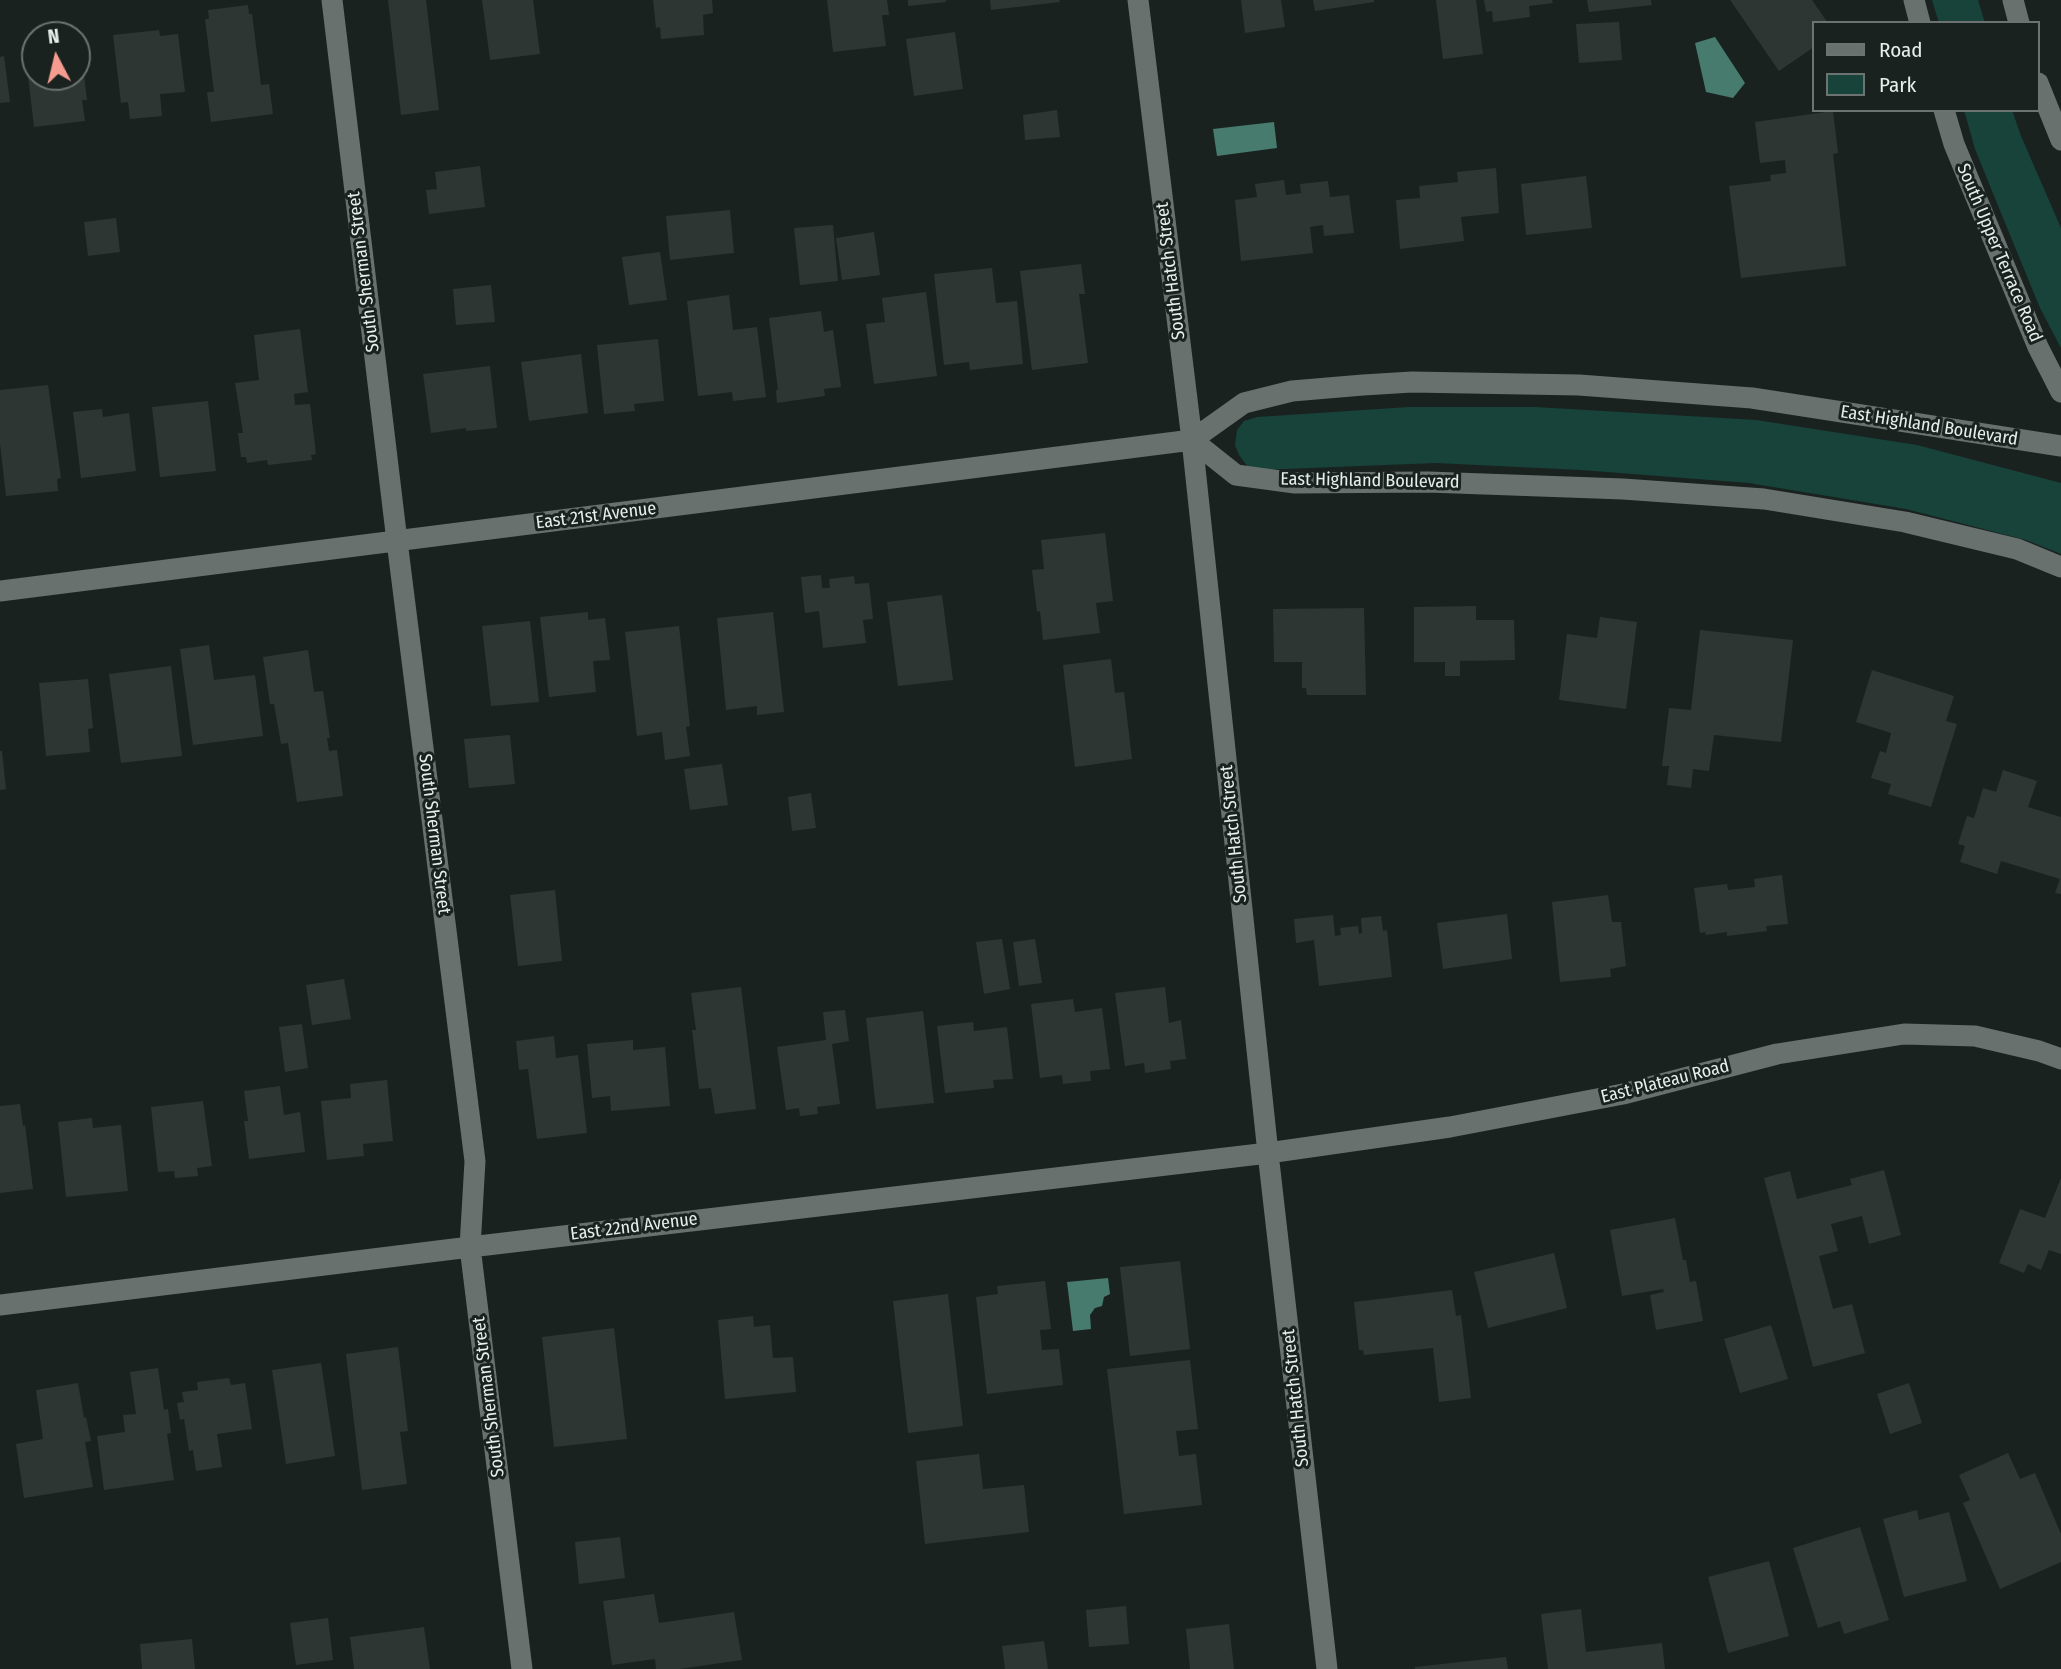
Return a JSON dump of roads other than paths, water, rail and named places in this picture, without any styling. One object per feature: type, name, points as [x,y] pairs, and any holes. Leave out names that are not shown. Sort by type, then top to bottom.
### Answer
[{"type":"street","name":"South Sherman Street","points":[[332,0],[475,1161],[470,1247],[522,1669]]},
{"type":"street","name":"South Hatch Street","points":[[1138,0],[1192,440],[1268,1153],[1327,1669]]},
{"type":"street","points":[[1914,0],[1919,21]]},
{"type":"street","points":[[2013,0],[2018,21]]},
{"type":"street","points":[[2040,88],[2061,140]]},
{"type":"street","name":"South Upper Terrace Road","points":[[1945,112],[1954,144],[2038,347],[2061,392]]},
{"type":"street","name":"East Highland Boulevard","points":[[2061,446],[1752,398],[1579,385],[1412,382],[1292,391],[1244,403],[1192,440],[1236,475],[1295,483],[1428,482],[1623,489],[1763,499],[1905,522],[2017,550],[2061,567]]},
{"type":"street","name":"East 21st Avenue","points":[[0,591],[1192,440]]},
{"type":"street","name":"East Plateau Road","points":[[1268,1153],[1450,1127],[1623,1094],[1777,1054],[1904,1034],[1975,1036],[2061,1059]]},
{"type":"street","name":"East 22nd Avenue","points":[[0,1305],[1268,1153]]}]
